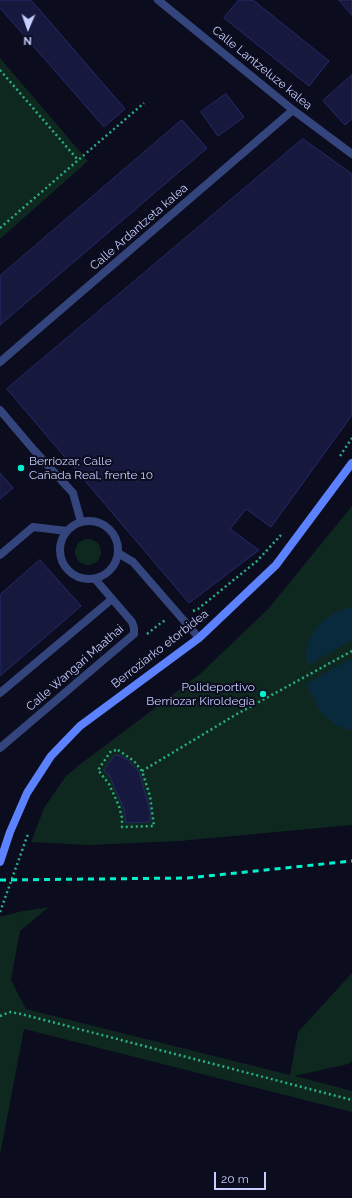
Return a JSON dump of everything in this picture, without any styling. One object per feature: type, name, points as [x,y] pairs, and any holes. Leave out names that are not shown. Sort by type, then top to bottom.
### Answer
[{"type":"street","name":"Calle Lantzeluze kalea","points":[[158,0],[293,110],[352,154]]},
{"type":"street","name":"Calle Ardantzeta kalea","points":[[0,362],[293,110]]},
{"type":"street","points":[[0,410],[73,493],[82,522]]},
{"type":"street","name":"Berroziarko etorbidea","points":[[0,862],[10,832],[27,793],[51,756],[80,726],[199,638],[276,565],[352,463]]},
{"type":"street","points":[[91,521],[100,523],[108,528],[114,535],[118,544],[116,562],[111,570],[104,576],[95,579],[77,577],[64,565],[60,557],[62,539],[67,531],[82,522],[91,521]]},
{"type":"street","points":[[0,555],[33,527],[67,531]]},
{"type":"street","points":[[118,553],[133,562],[199,638]]},
{"type":"street","name":"Calle Wangari Maathai","points":[[0,748],[134,634],[132,622],[95,579]]},
{"type":"street","points":[[0,694],[112,599]]},
{"type":"path","points":[[0,70],[78,160]]},
{"type":"path","points":[[0,228],[144,103]]},
{"type":"path","points":[[336,460],[352,438]]},
{"type":"path","name":"Berroziarko etorbidea","points":[[162,622],[198,609],[257,561],[285,530]]},
{"type":"path","points":[[142,771],[237,714],[352,651]]},
{"type":"path","points":[[118,750],[134,761],[142,771],[150,796],[154,826],[122,827],[122,818],[119,806],[109,784],[98,770],[111,751],[118,750]]},
{"type":"path","points":[[0,912],[28,834]]},
{"type":"path","points":[[0,1016],[10,1012],[20,1014],[352,1100]]},
{"type":"green space","points":[[0,58],[88,161],[0,239]]},
{"type":"green space","name":"Polideportivo Berriozar Kiroldegia","points":[[352,506],[352,825],[180,841],[88,845],[31,842],[44,808],[66,776],[201,673],[268,609]]},
{"type":"green space","points":[[88,539],[97,543],[101,552],[97,561],[88,565],[79,561],[75,552],[79,543]]},
{"type":"green space","points":[[49,907],[20,931],[11,980],[26,1009],[290,1075],[298,1032],[352,973],[352,1061],[348,1064],[295,1076],[352,1091],[352,1112],[24,1029],[0,1155],[0,916]]},
{"type":"water","points":[[352,607],[352,640],[308,665],[306,655],[309,642],[314,631],[324,620],[334,613]]},
{"type":"water","points":[[352,658],[352,731],[334,724],[320,711],[306,684]]},
{"type":"building","points":[[0,0],[31,0],[125,109],[104,127],[0,8]]},
{"type":"building","points":[[239,0],[253,0],[329,61],[309,86],[224,18]]},
{"type":"building","points":[[339,0],[352,0],[352,15]]},
{"type":"building","points":[[352,75],[352,119],[345,125],[323,101]]},
{"type":"building","points":[[226,94],[244,117],[218,136],[201,112]]},
{"type":"building","points":[[182,120],[207,148],[0,325],[0,276]]},
{"type":"building","points":[[303,139],[352,174],[352,415],[271,527],[246,509],[230,529],[259,550],[189,603],[7,389]]},
{"type":"building","points":[[0,473],[13,488],[0,499]]},
{"type":"building","points":[[40,560],[81,606],[0,676],[0,595]]},
{"type":"building","points":[[115,755],[128,760],[139,772],[150,810],[150,822],[126,823],[124,809],[109,775],[104,771]]},
{"type":"railway","points":[[0,880],[188,878],[352,861]]},
{"type":"place","name":"Berriozar, Calle Cañada Real, frente 10","points":[[21,468]]},
{"type":"place","name":"Polideportivo Berriozar Kiroldegia","points":[[263,694]]}]
